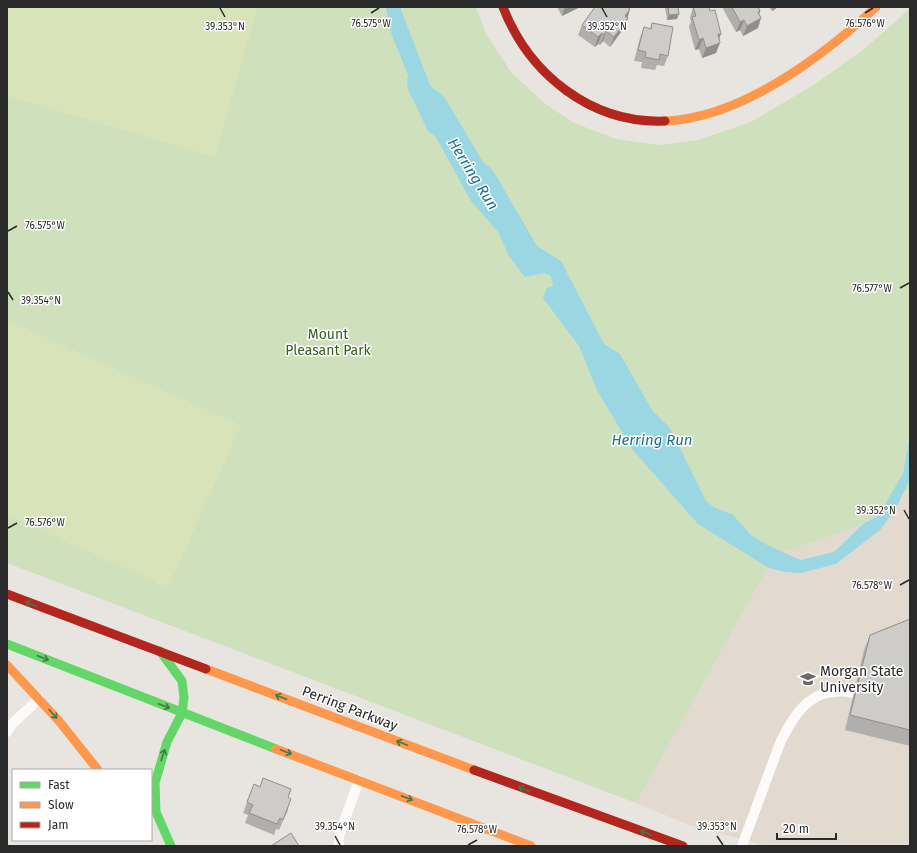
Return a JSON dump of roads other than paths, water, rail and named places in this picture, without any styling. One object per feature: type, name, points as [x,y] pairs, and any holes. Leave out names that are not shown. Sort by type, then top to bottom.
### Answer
[{"type":"main road","points":[[503,7],[516,38],[527,54],[561,87],[600,110],[626,118],[650,122],[675,121],[704,115],[734,104],[794,71],[822,52],[848,33],[876,7]]},
{"type":"main road","name":"Perring Parkway","points":[[7,594],[554,800],[683,846]]},
{"type":"main road","points":[[7,644],[182,713],[531,846]]},
{"type":"main road","points":[[160,651],[182,681],[184,698],[182,713],[167,742],[155,783],[156,812],[171,846]]},
{"type":"main road","points":[[7,665],[59,721],[97,769]]},
{"type":"main road","points":[[156,834],[171,846]]},
{"type":"lane","points":[[742,846],[778,748],[785,732],[799,711],[806,703],[823,693],[842,691],[854,693]]},
{"type":"lane","points":[[7,732],[14,723],[39,699]]},
{"type":"lane","points":[[340,846],[339,836],[359,780]]},
{"type":"water","name":"Herring Run","points":[[386,7],[400,7],[430,85],[445,98],[483,162],[492,169],[537,246],[561,261],[604,344],[620,354],[652,410],[670,428],[706,501],[715,508],[732,514],[751,535],[769,546],[801,560],[834,552],[863,524],[878,516],[903,474],[910,435],[910,479],[895,510],[880,530],[836,564],[801,573],[785,572],[769,568],[698,524],[632,449],[597,390],[579,346],[543,298],[547,288],[553,286],[551,276],[544,273],[525,277],[509,256],[498,232],[471,201],[436,137],[428,131],[407,87],[408,75],[391,33]]},
{"type":"place","name":"Morgan State University","points":[[808,679]]},
{"type":"park label","name":"Mount Pleasant Park","points":[[328,342]]}]
